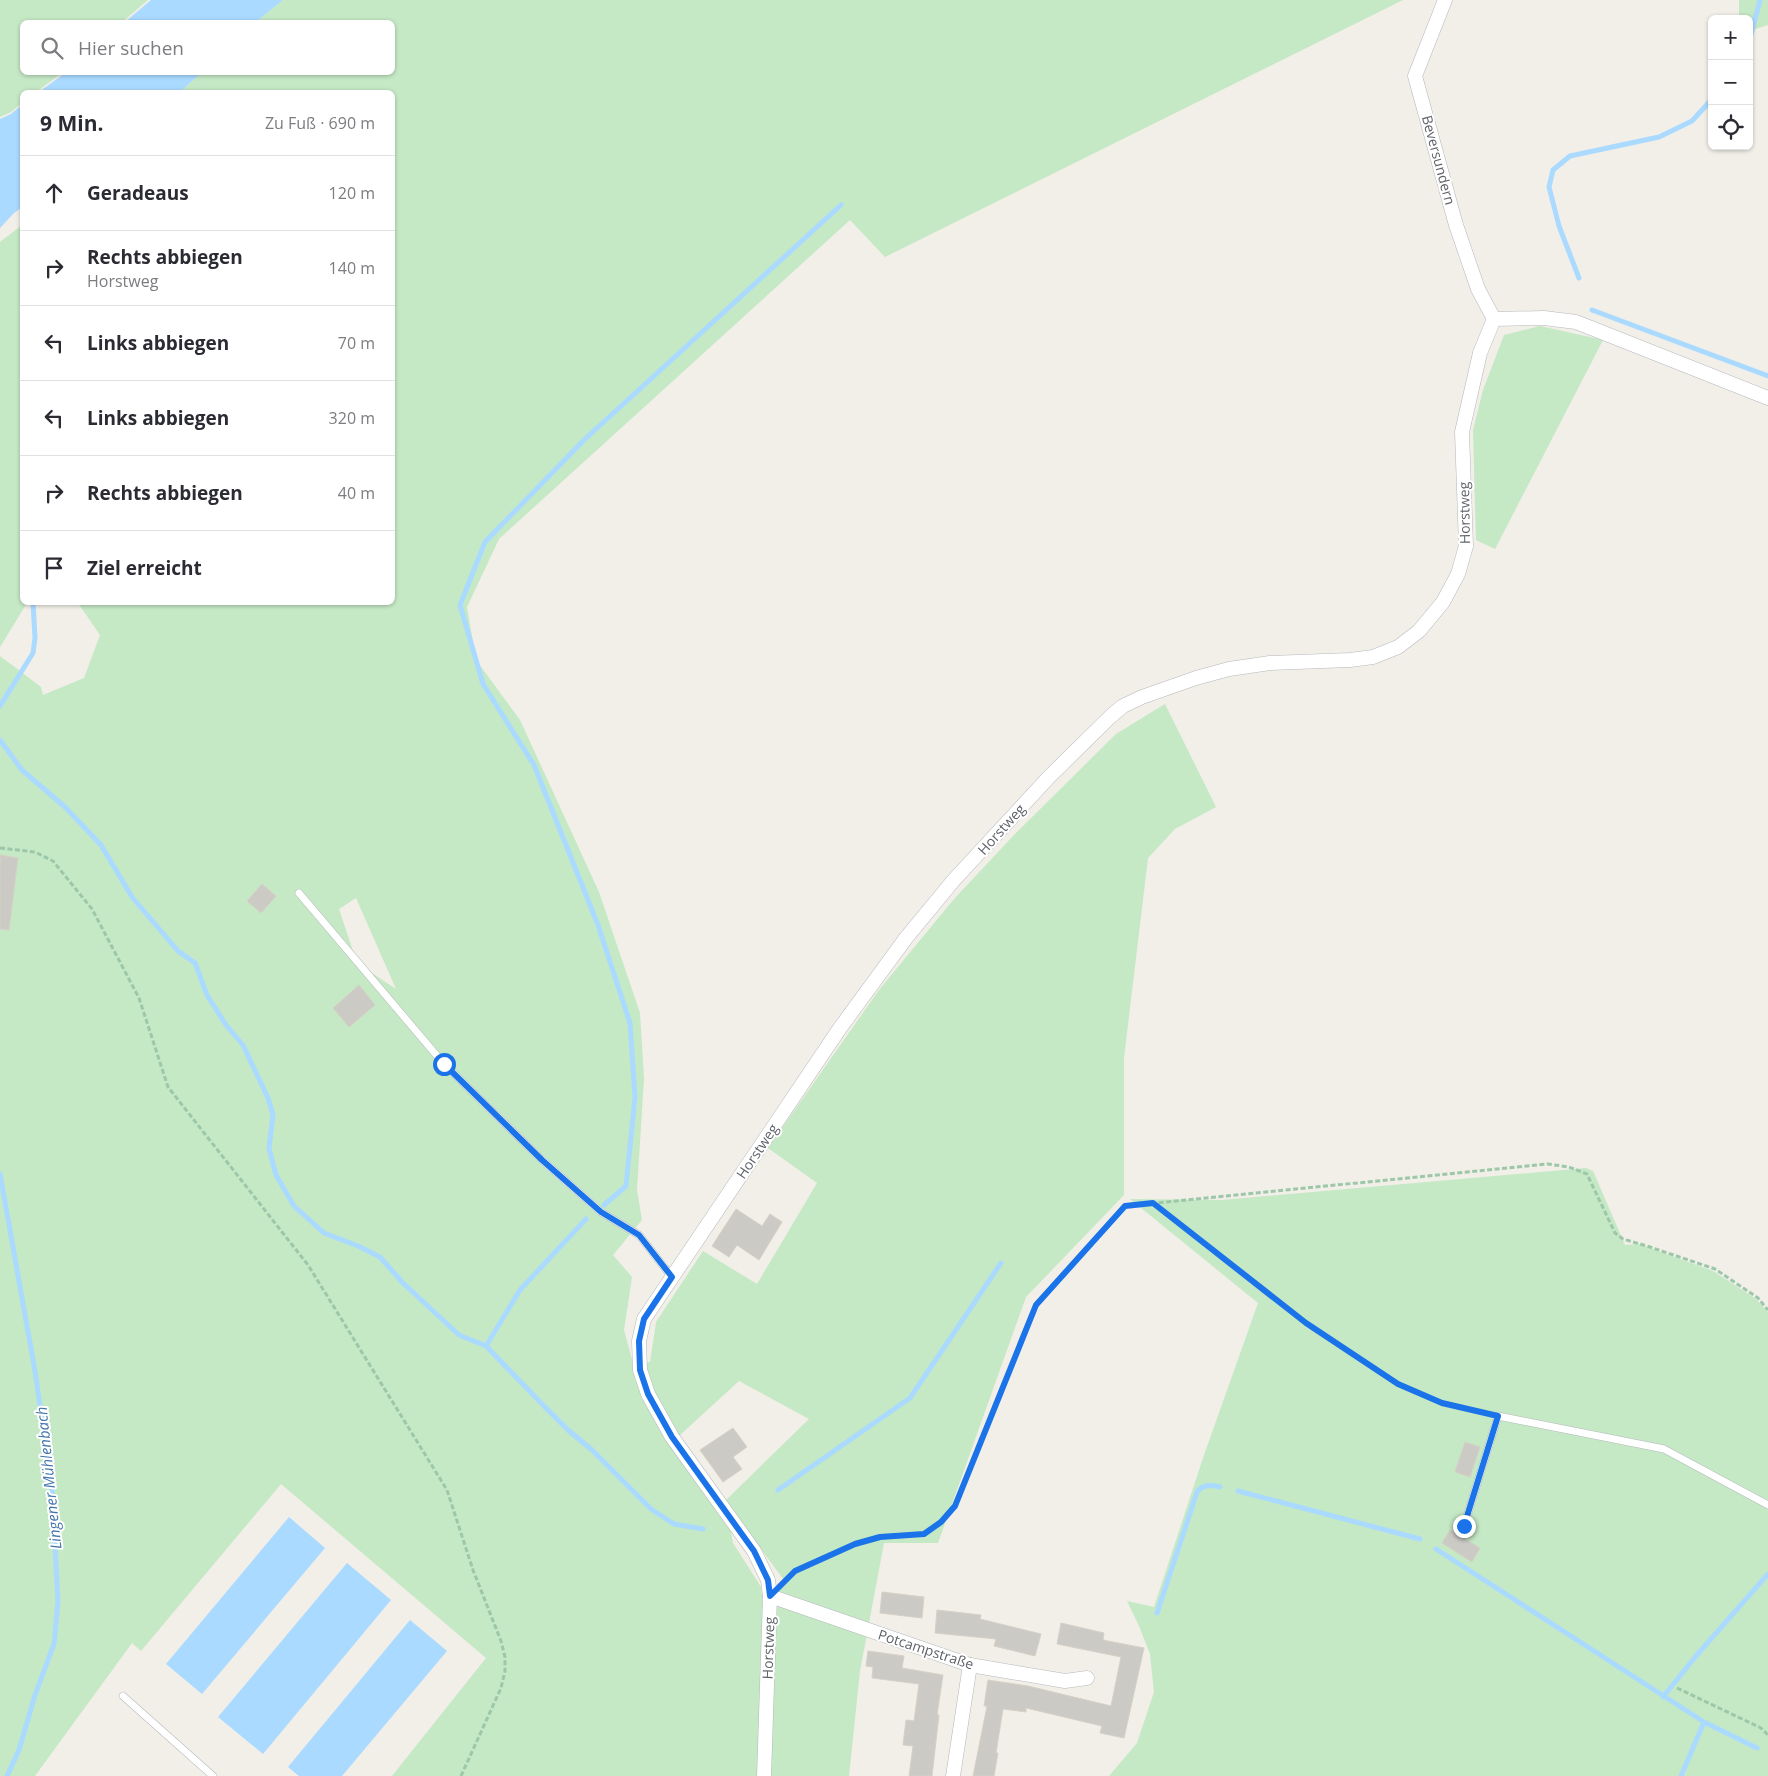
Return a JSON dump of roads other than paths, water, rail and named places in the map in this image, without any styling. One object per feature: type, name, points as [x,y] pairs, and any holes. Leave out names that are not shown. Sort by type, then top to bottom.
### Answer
[{"type":"street","name":"Beversundern","points":[[1445,0],[1415,76],[1456,225],[1478,289],[1494,319]]},
{"type":"street","points":[[1494,319],[1544,318],[1576,322],[1768,398]]},
{"type":"street","name":"Horstweg","points":[[764,1776],[770,1596],[768,1580],[754,1551],[672,1437],[648,1394],[640,1370],[639,1341],[644,1319],[840,1028],[906,938],[953,881],[1048,777],[1111,716],[1123,706],[1142,697],[1196,678],[1270,663],[1350,660],[1373,657],[1398,647],[1419,631],[1443,602],[1458,574],[1466,546],[1462,432],[1480,353],[1494,319]]},
{"type":"street","name":"Potcampstraße","points":[[770,1596],[970,1665],[1065,1682],[1087,1678]]},
{"type":"street","points":[[953,1776],[970,1665]]},
{"type":"lane","points":[[299,893],[444,1064],[542,1160],[601,1212],[639,1235],[672,1277]]},
{"type":"lane","points":[[1464,1526],[1498,1416],[1664,1448],[1768,1505]]},
{"type":"lane","points":[[123,1696],[205,1773],[213,1776]]},
{"type":"water","points":[[151,0],[283,0],[258,20],[127,20]]},
{"type":"water","points":[[62,75],[199,75],[182,90],[42,90]]},
{"type":"water","points":[[20,107],[20,209],[0,228],[0,119],[11,114]]},
{"type":"water","points":[[289,1517],[325,1548],[202,1694],[166,1664]]},
{"type":"water","points":[[347,1563],[391,1600],[263,1754],[218,1717]]},
{"type":"water","points":[[410,1620],[447,1651],[342,1776],[299,1776],[288,1767]]},
{"type":"waterway","points":[[1753,27],[1760,0]]},
{"type":"waterway","points":[[1579,278],[1559,226],[1549,187],[1553,170],[1570,156],[1659,137],[1692,121],[1708,103]]},
{"type":"waterway","points":[[604,1205],[626,1186],[635,1097],[630,1023],[598,925],[534,765],[483,684],[460,605],[485,542],[584,440],[841,205]]},
{"type":"waterway","points":[[1592,310],[1768,376]]},
{"type":"waterway","name":"Lingener Mühlenbach","points":[[0,706],[33,653],[35,638],[33,605]]},
{"type":"waterway","points":[[0,740],[22,770],[65,807],[101,845],[132,897],[178,951],[195,963],[207,995],[226,1025],[243,1045],[268,1098],[273,1115],[269,1148],[276,1175],[294,1206],[324,1233],[380,1257],[402,1282],[459,1335],[486,1346],[568,1430],[592,1450],[651,1509],[674,1524],[703,1529]]},
{"type":"waterway","name":"Lingener Mühlenbach","points":[[0,1174],[35,1371],[52,1490],[58,1601],[54,1644],[35,1695],[19,1750],[7,1776]]},
{"type":"waterway","points":[[486,1346],[520,1290],[586,1219]]},
{"type":"waterway","points":[[778,1490],[910,1398],[1001,1263]]},
{"type":"waterway","points":[[1157,1613],[1197,1492],[1207,1486],[1220,1487]]},
{"type":"waterway","points":[[1238,1491],[1420,1539]]},
{"type":"waterway","points":[[1436,1549],[1704,1722],[1681,1776]]},
{"type":"waterway","points":[[1663,1697],[1696,1656],[1768,1574]]},
{"type":"waterway","points":[[1704,1722],[1757,1748]]}]
